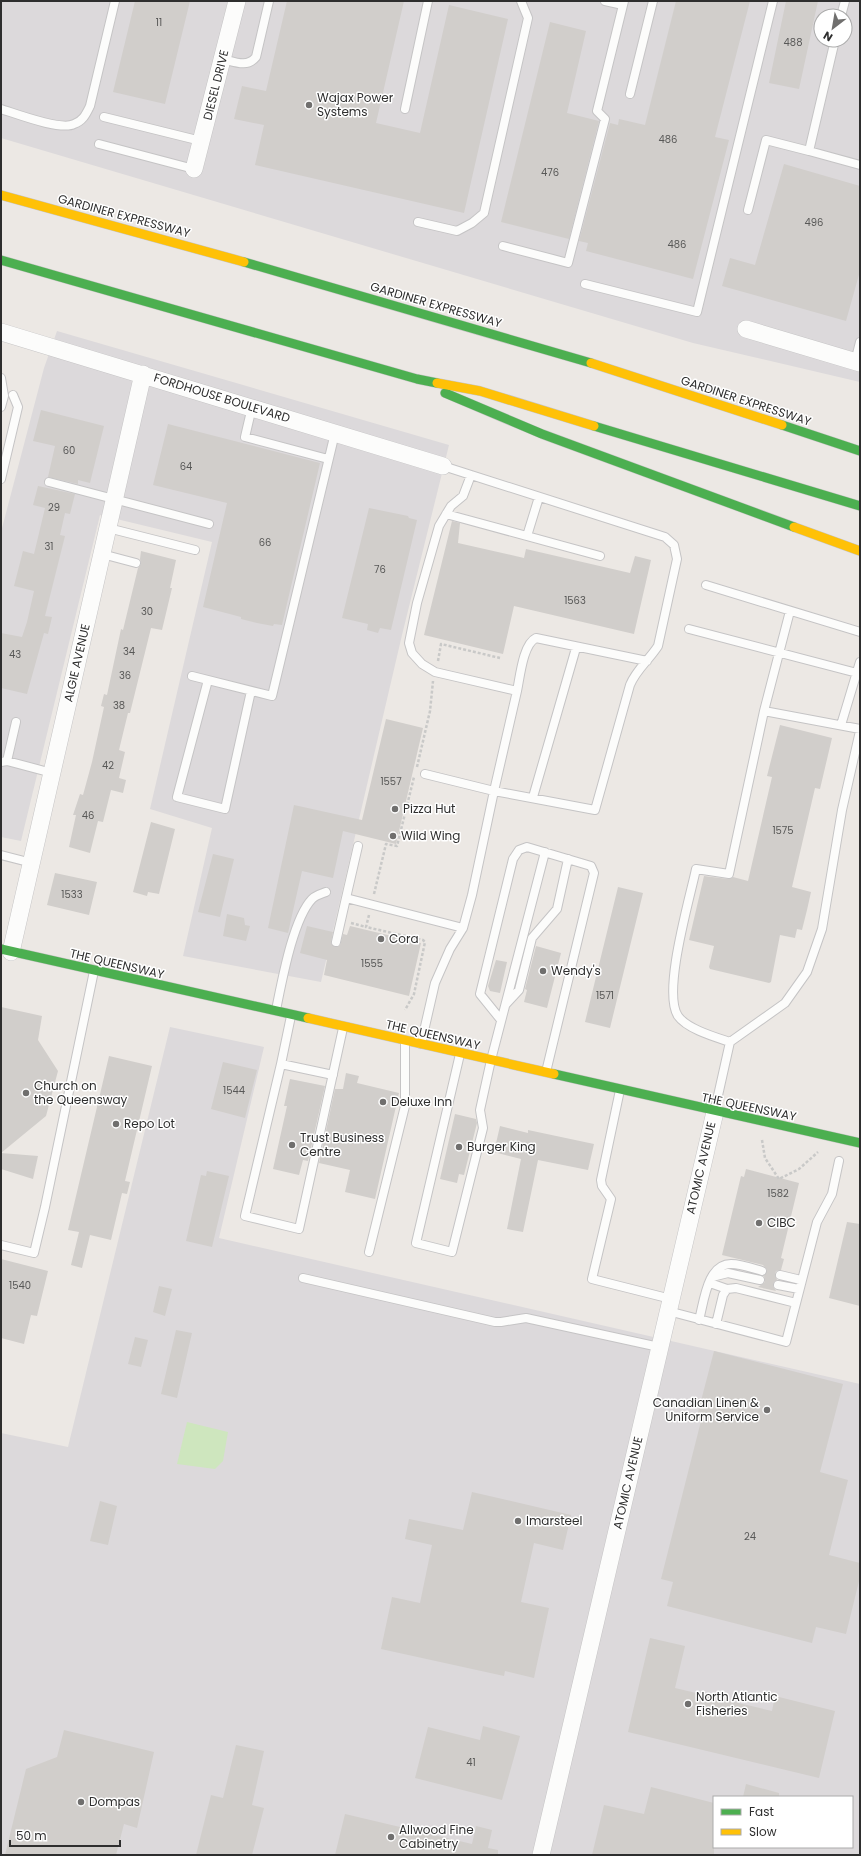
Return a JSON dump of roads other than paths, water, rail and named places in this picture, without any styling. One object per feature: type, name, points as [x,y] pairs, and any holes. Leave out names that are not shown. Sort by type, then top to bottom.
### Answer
[{"type":"main road","name":"GARDINER EXPRESSWAY","points":[[1,195],[273,270],[588,362],[860,451]]},
{"type":"main road","points":[[1,260],[417,379],[480,391],[860,506]]},
{"type":"main road","points":[[417,379],[476,407],[542,434],[860,551]]},
{"type":"main road","name":"THE QUEENSWAY","points":[[6,951],[94,972],[546,1072],[715,1112],[860,1143]]},
{"type":"street","name":"DIESEL DRIVE","points":[[194,169],[237,1]]},
{"type":"street","points":[[746,328],[858,363]]},
{"type":"street","name":"FORDHOUSE BOULEVARD","points":[[1,332],[443,466]]},
{"type":"street","name":"ALGIE AVENUE","points":[[6,951],[32,863],[143,374]]},
{"type":"street","name":"ATOMIC AVENUE","points":[[541,1855],[715,1112]]},
{"type":"lane","points":[[1,110],[58,125],[73,125],[84,118],[90,106],[115,1]]},
{"type":"lane","points":[[222,59],[245,64],[252,62],[256,57],[269,1]]},
{"type":"lane","points":[[405,109],[428,1]]},
{"type":"lane","points":[[418,222],[457,231],[472,223],[484,212],[528,18],[521,1]]},
{"type":"lane","points":[[503,246],[568,263],[605,118],[597,112],[624,3],[605,1]]},
{"type":"lane","points":[[630,94],[653,1]]},
{"type":"lane","points":[[585,284],[697,312],[773,1]]},
{"type":"lane","points":[[809,151],[833,48]]},
{"type":"lane","points":[[104,117],[201,141]]},
{"type":"lane","points":[[748,210],[766,140],[860,165]]},
{"type":"lane","points":[[99,144],[194,169]]},
{"type":"lane","points":[[858,363],[860,342]]},
{"type":"lane","points":[[1,378],[4,396],[1,407]]},
{"type":"lane","points":[[1,480],[18,407],[13,395]]},
{"type":"lane","points":[[252,407],[245,437],[328,459]]},
{"type":"lane","points":[[192,676],[272,696],[335,433]]},
{"type":"lane","points":[[425,774],[494,791],[533,797],[595,810],[630,685],[634,676],[658,646],[678,559],[674,545],[665,537],[443,466]]},
{"type":"lane","points":[[471,475],[463,496],[451,506],[439,526],[417,603],[409,643],[412,654],[422,664],[435,672],[516,691]]},
{"type":"lane","points":[[49,482],[209,524]]},
{"type":"lane","points":[[528,536],[539,497]]},
{"type":"lane","points":[[446,514],[600,556]]},
{"type":"lane","points":[[108,528],[195,550]]},
{"type":"lane","points":[[102,554],[136,563]]},
{"type":"lane","points":[[706,585],[860,632]]},
{"type":"lane","points":[[730,1042],[698,1030],[678,1016],[673,1002],[674,969],[696,869],[729,874],[764,711],[790,611]]},
{"type":"lane","points":[[690,629],[857,673]]},
{"type":"lane","points":[[420,1045],[435,983],[450,949],[464,928],[526,650],[533,640],[540,638],[576,648],[647,661]]},
{"type":"lane","points":[[533,797],[576,648]]},
{"type":"lane","points":[[841,725],[860,662]]},
{"type":"lane","points":[[208,680],[177,797],[224,809],[251,691]]},
{"type":"lane","points":[[715,1112],[730,1042],[785,1003],[807,972],[822,929],[842,810],[860,730],[841,725],[764,711]]},
{"type":"lane","points":[[16,722],[4,762],[52,773]]},
{"type":"lane","points":[[336,942],[358,846]]},
{"type":"lane","points":[[501,1020],[480,994],[513,859],[522,848],[527,847],[591,866],[594,873],[546,1072]]},
{"type":"lane","points":[[460,1054],[416,1243],[452,1252],[483,1128],[480,1110],[491,1060],[545,852]]},
{"type":"lane","points":[[1,856],[32,863]]},
{"type":"lane","points":[[504,1006],[519,990],[532,938],[557,909],[568,859]]},
{"type":"lane","points":[[276,1012],[284,970],[305,908],[314,897],[326,892]]},
{"type":"lane","points":[[346,898],[464,928]]},
{"type":"lane","points":[[1,1245],[34,1253],[94,972]]},
{"type":"lane","points":[[291,1016],[245,1216],[299,1229],[343,1027]]},
{"type":"lane","points":[[369,1252],[405,1106],[405,1041]]},
{"type":"lane","points":[[281,1064],[333,1075]]},
{"type":"lane","points":[[620,1090],[601,1180],[602,1186],[611,1199],[592,1279],[669,1305],[699,1320],[786,1342],[816,1222],[832,1194],[839,1161]]},
{"type":"lane","points":[[699,1320],[711,1280],[717,1269],[730,1264],[762,1271]]},
{"type":"lane","points":[[711,1280],[721,1274],[735,1274],[760,1280]]},
{"type":"lane","points":[[780,1275],[802,1280]]},
{"type":"lane","points":[[303,1278],[495,1322],[526,1318],[660,1347]]},
{"type":"lane","points":[[711,1280],[727,1289],[736,1288],[796,1304]]},
{"type":"lane","points":[[778,1285],[799,1289]]},
{"type":"lane","points":[[716,1324],[723,1296],[727,1289]]},
{"type":"place","name":"Wajax Power Systems","points":[[309,105]]},
{"type":"place","name":"Pizza Hut","points":[[395,809]]},
{"type":"place","name":"Wild Wing","points":[[393,836]]},
{"type":"place","name":"Cora","points":[[381,939]]},
{"type":"place","name":"Wendy's","points":[[543,971]]},
{"type":"place","name":"Church on the Queensway","points":[[26,1093]]},
{"type":"place","name":"Deluxe Inn","points":[[383,1102]]},
{"type":"place","name":"Repo Lot","points":[[116,1124]]},
{"type":"place","name":"Trust Business Centre","points":[[292,1145]]},
{"type":"place","name":"Burger King","points":[[459,1147]]},
{"type":"place","name":"CIBC","points":[[759,1223]]},
{"type":"place","name":"Canadian Linen & Uniform Service","points":[[767,1410]]},
{"type":"place","name":"Imarsteel","points":[[518,1521]]},
{"type":"place","name":"North Atlantic Fisheries","points":[[688,1704]]},
{"type":"place","name":"Dompas","points":[[81,1802]]},
{"type":"place","name":"Allwood Fine Cabinetry","points":[[391,1837]]}]
